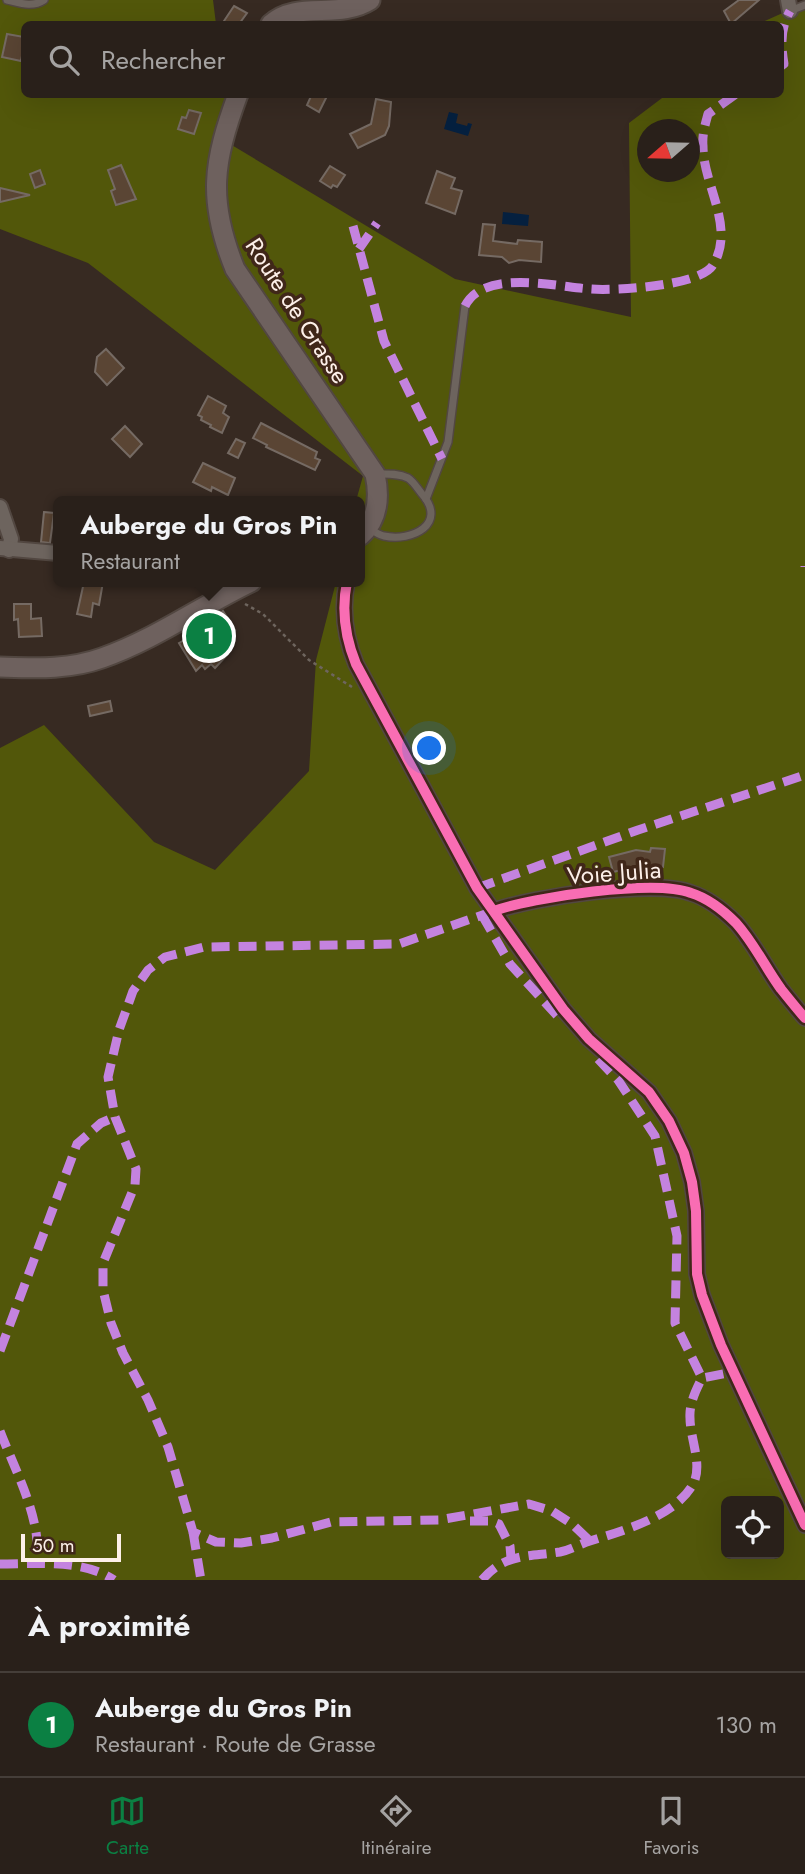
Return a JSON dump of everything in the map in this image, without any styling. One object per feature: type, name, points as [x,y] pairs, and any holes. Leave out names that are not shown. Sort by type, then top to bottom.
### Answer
[{"type":"main road","points":[[273,21],[279,14],[297,5],[320,3],[355,7],[370,0]]},
{"type":"main road","name":"Route de Grasse","points":[[236,98],[222,136],[216,170],[219,220],[226,246],[235,269],[375,474]]},
{"type":"main road","points":[[365,530],[378,500],[375,474]]},
{"type":"main road","points":[[0,667],[55,668],[101,659],[161,631],[224,587]]},
{"type":"street","points":[[0,507],[11,539],[4,549]]},
{"type":"street","points":[[4,549],[53,553]]},
{"type":"street","points":[[346,587],[343,601],[345,629],[356,664],[473,882],[589,1040],[649,1092],[669,1121],[684,1153],[692,1182],[696,1211],[698,1274],[702,1295],[721,1345],[805,1525]]},
{"type":"street","name":"Voie Julia","points":[[495,911],[515,903],[629,888],[667,888],[691,892],[734,921],[756,947],[780,988],[805,1018]]},
{"type":"lane","points":[[7,0],[30,5],[44,0]]},
{"type":"lane","points":[[789,6],[805,5]]},
{"type":"lane","points":[[426,499],[448,442],[465,306]]},
{"type":"lane","points":[[365,532],[384,536],[406,535],[423,529],[431,522],[433,514],[426,499],[410,479],[399,475],[375,474]]},
{"type":"path","points":[[224,587],[263,614],[309,660],[352,687],[372,695]]},
{"type":"shaded area","points":[[0,0],[213,0],[216,21],[21,21],[21,98],[224,98],[230,144],[455,279],[631,317],[629,123],[662,98],[784,98],[784,21],[765,21],[805,3],[805,1580],[0,1580],[0,748],[44,725],[154,842],[215,870],[309,771],[316,660],[335,587],[365,587],[365,496],[357,496],[363,476],[88,263],[0,229]]},
{"type":"water","points":[[449,112],[458,114],[456,123],[467,126],[468,123],[472,124],[468,136],[444,129]]},
{"type":"water","points":[[503,212],[529,215],[528,226],[502,224]]},
{"type":"building","points":[[739,0],[759,0],[734,21],[729,21],[724,11]]},
{"type":"building","points":[[234,6],[247,13],[241,21],[224,21]]},
{"type":"building","points":[[7,34],[21,36],[21,61],[2,57]]},
{"type":"building","points":[[310,98],[326,98],[319,112],[307,105]]},
{"type":"building","points":[[376,99],[391,102],[389,126],[385,135],[358,148],[350,134],[371,124]]},
{"type":"building","points":[[189,110],[201,113],[194,134],[178,129],[182,117],[186,118]]},
{"type":"building","points":[[121,165],[136,199],[116,205],[111,191],[115,189],[108,170]]},
{"type":"building","points":[[330,166],[345,175],[337,187],[333,185],[331,188],[320,181]]},
{"type":"building","points":[[40,170],[45,184],[35,188],[30,174]]},
{"type":"building","points":[[437,171],[455,178],[451,188],[462,191],[455,214],[426,203]]},
{"type":"building","points":[[0,188],[30,195],[0,202]]},
{"type":"building","points":[[483,224],[495,225],[493,241],[517,244],[518,240],[542,242],[541,262],[519,260],[509,263],[502,257],[479,255]]},
{"type":"building","points":[[106,349],[124,368],[107,385],[95,372],[97,357]]},
{"type":"building","points":[[208,396],[226,406],[223,413],[229,417],[222,433],[210,427],[211,425],[201,420],[202,417],[198,415]]},
{"type":"building","points":[[261,423],[317,452],[315,458],[320,460],[315,470],[253,438]]},
{"type":"building","points":[[125,426],[142,444],[130,457],[112,439]]},
{"type":"building","points":[[236,439],[245,443],[238,458],[228,453]]},
{"type":"building","points":[[203,463],[235,478],[228,495],[212,487],[211,491],[193,482]]},
{"type":"building","points":[[44,512],[53,513],[50,543],[41,542]]},
{"type":"building","points":[[83,587],[102,587],[99,605],[93,603],[91,617],[77,614]]},
{"type":"building","points":[[14,604],[31,604],[31,619],[41,618],[42,636],[19,637],[18,619],[14,620]]},
{"type":"building","points":[[223,611],[235,630],[216,641],[228,654],[215,668],[211,664],[205,669],[202,665],[196,671],[179,643],[206,628],[204,623]]},
{"type":"building","points":[[110,701],[112,711],[90,716],[88,706]]},
{"type":"building","points":[[651,848],[665,849],[663,867],[657,867],[656,872],[635,870],[635,867],[613,872],[609,857],[636,850],[650,852]]},
{"type":"marked path","points":[[784,28],[790,11]]},
{"type":"marked path","points":[[465,306],[474,294],[504,283],[618,289],[656,286],[692,278],[705,272],[713,265],[721,236],[717,206],[704,161],[704,130],[708,114],[730,98]]},
{"type":"marked path","points":[[359,249],[377,223]]},
{"type":"marked path","points":[[353,226],[384,341],[442,459]]},
{"type":"marked path","points":[[477,888],[638,830],[805,775]]},
{"type":"marked path","points":[[494,911],[399,944],[204,947],[165,957],[148,970],[133,991],[119,1030],[108,1077],[115,1117],[136,1169],[135,1185],[103,1263],[103,1290],[111,1323],[123,1353],[148,1400],[168,1447],[193,1532],[216,1542],[241,1543],[272,1538],[331,1522],[439,1520],[529,1504],[552,1511],[572,1524],[590,1541]]},
{"type":"marked path","points":[[482,915],[510,964],[562,1021]]},
{"type":"marked path","points":[[598,1059],[618,1080],[655,1136],[677,1236],[675,1323],[702,1378]]},
{"type":"marked path","points":[[0,1351],[77,1144],[101,1123],[115,1117]]},
{"type":"marked path","points":[[482,1580],[508,1561],[568,1550],[646,1521],[673,1506],[692,1486],[697,1470],[690,1413],[697,1387],[702,1378],[733,1372]]},
{"type":"marked path","points":[[0,1431],[32,1513],[38,1547],[37,1564]]},
{"type":"marked path","points":[[470,1521],[491,1521],[499,1524],[510,1546],[511,1558]]},
{"type":"marked path","points":[[193,1532],[201,1580]]},
{"type":"marked path","points":[[0,1564],[74,1566],[102,1573],[114,1580]]},
{"type":"cycle path","points":[[346,587],[345,624],[356,664],[477,888],[563,1009],[589,1039],[649,1092],[669,1121],[684,1153],[692,1182],[696,1211],[697,1274],[702,1295],[721,1345],[805,1525]]},
{"type":"cycle path","points":[[494,911],[536,900],[593,891],[650,888],[691,893],[715,905],[736,923],[781,989],[805,1018]]},
{"type":"place","name":"Auberge du Gros Pin","points":[[209,636]]}]
